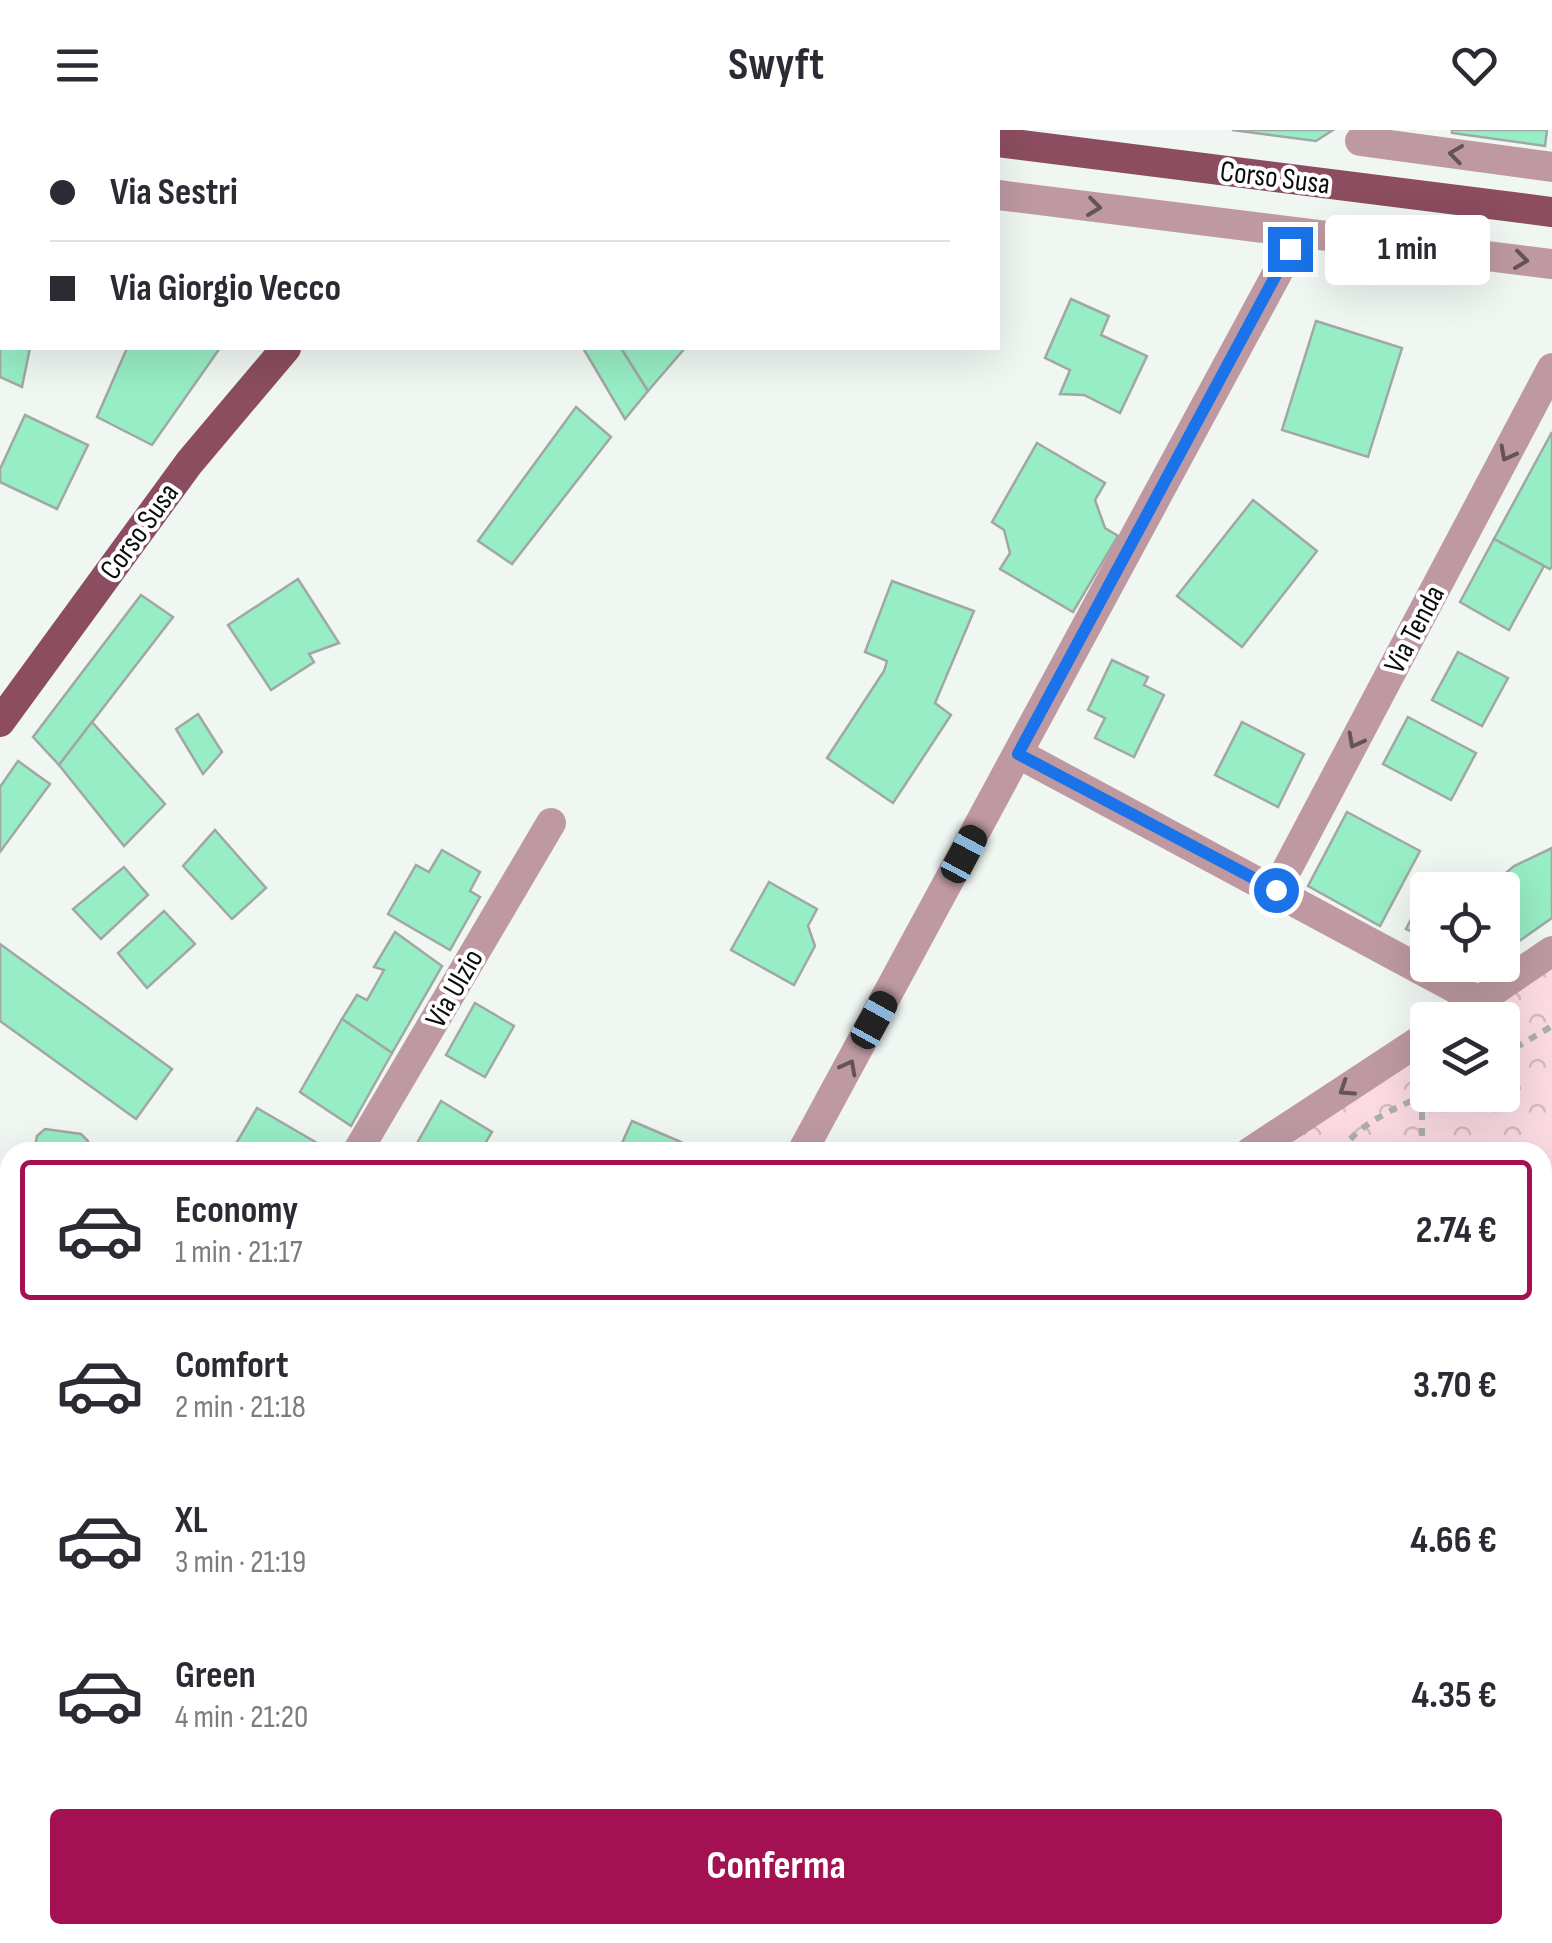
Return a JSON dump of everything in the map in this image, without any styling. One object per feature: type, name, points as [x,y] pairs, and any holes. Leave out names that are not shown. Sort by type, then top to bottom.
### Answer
[{"type":"main road","name":"Corso Susa","points":[[1000,142],[1552,212]]},
{"type":"main road","name":"Corso Susa","points":[[0,722],[189,463],[284,350]]},
{"type":"street","name":"Corso Susa","points":[[1363,136],[1552,167]]},
{"type":"street","points":[[1336,185],[1363,136]]},
{"type":"street","name":"Corso Susa","points":[[1000,195],[1552,264]]},
{"type":"street","points":[[807,1142],[1299,233]]},
{"type":"street","name":"Via Tenda","points":[[1276,890],[1552,368]]},
{"type":"street","points":[[1018,754],[1479,1001],[1552,951]]},
{"type":"street","name":"Via Ulzio","points":[[363,1142],[551,823]]},
{"type":"street","points":[[1265,1142],[1410,1047]]},
{"type":"path","points":[[1520,1045],[1552,1026]]},
{"type":"path","points":[[1349,1142],[1384,1114],[1410,1101]]},
{"type":"path","points":[[1423,1142],[1424,1112]]},
{"type":"green space","points":[[1552,962],[1552,1142],[1288,1142],[1410,1059],[1410,1112],[1520,1112],[1520,1002],[1494,1002]]},
{"type":"building","points":[[1232,130],[1333,130],[1316,141]]},
{"type":"building","points":[[1452,130],[1547,130],[1545,146]]},
{"type":"building","points":[[1071,299],[1109,316],[1101,335],[1147,356],[1120,413],[1084,395],[1060,394],[1070,370],[1045,358]]},
{"type":"building","points":[[1316,321],[1402,348],[1368,457],[1282,430]]},
{"type":"building","points":[[0,350],[30,350],[22,387],[0,377]]},
{"type":"building","points":[[126,350],[219,350],[152,445],[97,417]]},
{"type":"building","points":[[584,350],[622,350],[648,391],[625,419]]},
{"type":"building","points":[[622,350],[683,350],[648,391]]},
{"type":"building","points":[[576,407],[611,437],[512,564],[478,541]]},
{"type":"building","points":[[25,415],[88,445],[57,509],[0,482],[0,469]]},
{"type":"building","points":[[1552,432],[1552,566],[1550,569],[1494,539]]},
{"type":"building","points":[[1037,443],[1105,483],[1095,500],[1105,528],[1118,536],[1073,612],[1000,569],[1010,553],[1004,530],[992,522]]},
{"type":"building","points":[[1253,500],[1317,551],[1242,647],[1177,596]]},
{"type":"building","points":[[1494,539],[1544,566],[1509,630],[1460,602]]},
{"type":"building","points":[[298,579],[339,643],[309,654],[314,662],[271,690],[228,625]]},
{"type":"building","points":[[892,581],[974,611],[935,703],[951,715],[893,803],[827,758],[884,671],[887,661],[865,652]]},
{"type":"building","points":[[141,595],[173,617],[59,765],[33,737]]},
{"type":"building","points":[[1458,652],[1508,678],[1482,726],[1432,700]]},
{"type":"building","points":[[1112,660],[1148,677],[1144,685],[1164,695],[1134,757],[1095,738],[1105,718],[1088,710]]},
{"type":"building","points":[[198,714],[222,752],[203,774],[176,729]]},
{"type":"building","points":[[1408,717],[1476,753],[1451,800],[1383,764]]},
{"type":"building","points":[[92,722],[165,804],[124,846],[59,765]]},
{"type":"building","points":[[1242,722],[1304,754],[1278,807],[1215,775]]},
{"type":"building","points":[[18,761],[50,784],[0,852],[0,787]]},
{"type":"building","points":[[1347,812],[1420,851],[1380,926],[1308,886]]},
{"type":"building","points":[[215,830],[266,888],[232,919],[183,866]]},
{"type":"building","points":[[1552,848],[1552,918],[1520,940],[1520,872],[1507,872]]},
{"type":"building","points":[[442,850],[480,872],[470,891],[480,897],[450,950],[388,914],[416,865],[429,872]]},
{"type":"building","points":[[124,867],[148,895],[101,939],[73,909]]},
{"type":"building","points":[[769,882],[817,909],[808,926],[815,946],[794,985],[731,950]]},
{"type":"building","points":[[164,911],[195,944],[147,988],[118,953]]},
{"type":"building","points":[[395,932],[442,966],[392,1053],[342,1019],[357,995],[367,1000],[384,970],[374,967]]},
{"type":"building","points":[[0,944],[172,1069],[136,1119],[0,1021]]},
{"type":"building","points":[[475,1003],[514,1026],[485,1077],[446,1055]]},
{"type":"building","points":[[342,1019],[392,1053],[351,1126],[300,1092]]},
{"type":"building","points":[[441,1101],[492,1132],[486,1142],[418,1142]]},
{"type":"building","points":[[257,1108],[315,1142],[237,1142]]},
{"type":"building","points":[[632,1121],[681,1142],[623,1142]]},
{"type":"building","points":[[45,1129],[81,1134],[88,1141],[36,1142]]},
{"type":"route","points":[[1276,890],[1018,754],[1290,249]]}]
